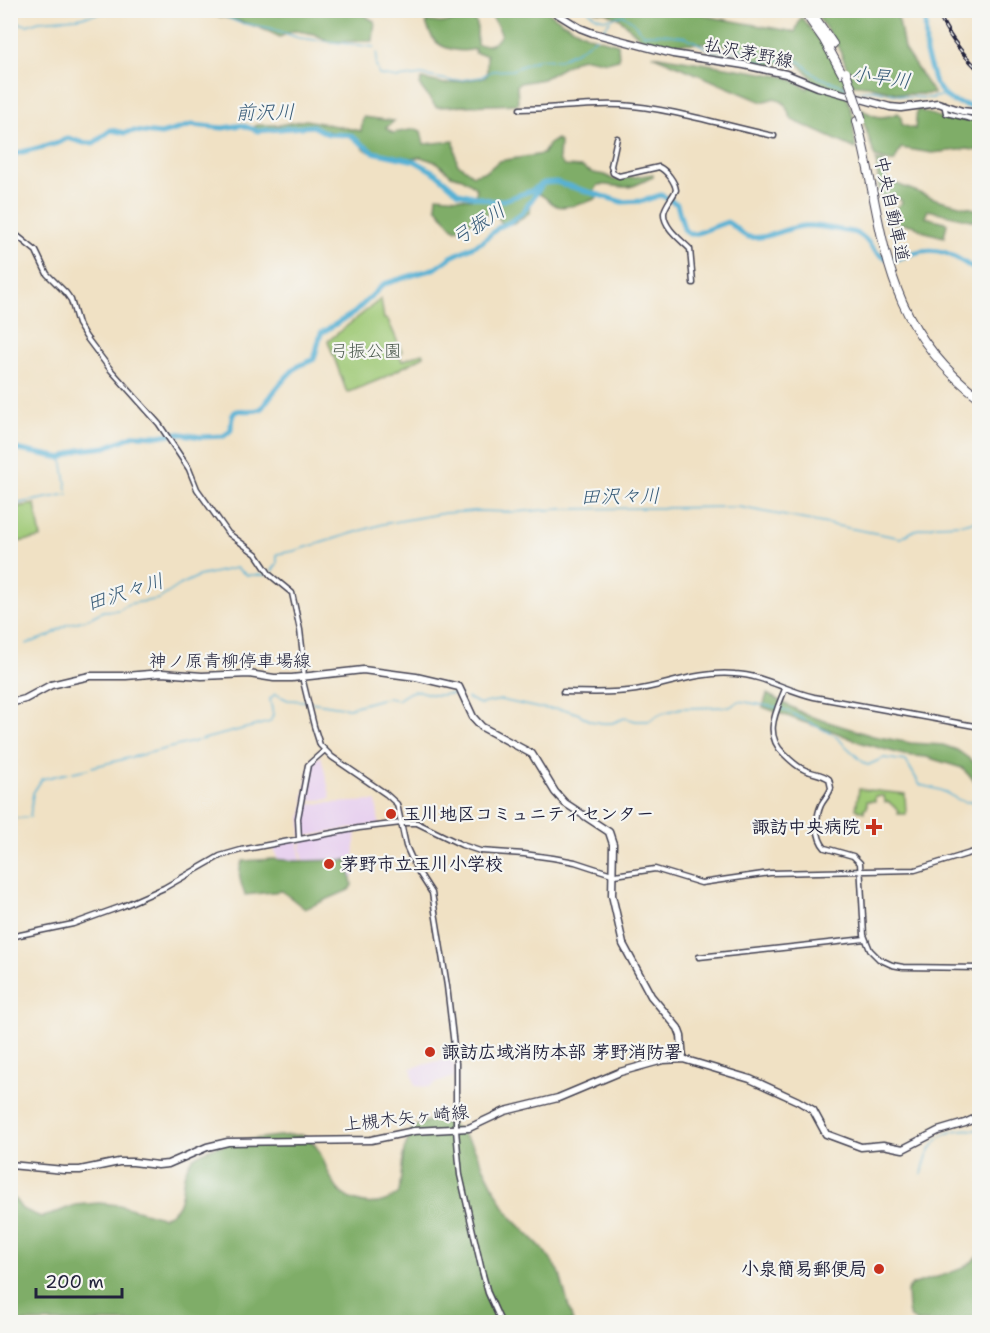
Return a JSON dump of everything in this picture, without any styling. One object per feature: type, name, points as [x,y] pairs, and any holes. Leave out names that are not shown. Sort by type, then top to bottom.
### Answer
[{"type":"highway","name":"中央自動車道","points":[[803,10],[844,72]]},
{"type":"highway","name":"中央自動車道","points":[[810,10],[829,37],[844,72],[860,121],[876,203],[900,293],[910,317],[932,351],[950,372],[980,398]]},
{"type":"highway","name":"中央自動車道","points":[[900,293],[936,348],[954,369],[980,392]]},
{"type":"main road","name":"払沢茅野線","points":[[551,10],[593,33],[673,54],[786,74],[818,87],[890,107],[944,104],[962,111],[980,113]]},
{"type":"main road","name":"神ノ原青柳停車場線","points":[[10,703],[25,699],[51,686],[90,676],[171,673],[202,676],[249,674],[274,678],[303,678],[363,670],[416,677],[459,687],[473,717],[482,727],[532,754],[555,792],[565,803],[609,832],[613,844],[611,874],[615,911],[623,944],[651,996],[678,1028],[683,1059]]},
{"type":"main road","name":"上槻木矢ヶ崎線","points":[[10,1165],[64,1170],[80,1170],[119,1162],[158,1166],[207,1147],[228,1142],[371,1140],[414,1131],[456,1130],[477,1125],[505,1111],[558,1098],[620,1072],[663,1060],[683,1059],[750,1079],[813,1110],[826,1134],[861,1147],[883,1145],[903,1149],[926,1136],[980,1116]]},
{"type":"street","points":[[944,104],[946,113],[980,121]]},
{"type":"street","points":[[520,109],[595,105],[629,106],[774,136]]},
{"type":"street","points":[[617,138],[611,166],[613,173],[619,176],[659,167],[665,170],[675,184],[676,190],[665,209],[665,217],[677,238],[690,249],[693,283]]},
{"type":"street","points":[[10,230],[33,248],[47,274],[66,293],[71,300],[78,324],[86,337],[110,369],[159,424],[189,470],[196,489],[228,534],[256,554],[270,575],[292,593],[300,630],[304,664],[303,678],[317,736],[325,750],[392,799],[398,809],[406,846],[416,868],[432,893],[436,912],[456,1062],[456,1130],[460,1175],[488,1293],[501,1323]]},
{"type":"street","points":[[10,238],[16,236]]},
{"type":"street","points":[[563,692],[638,690],[712,673],[751,675],[785,689],[814,697],[980,727]]},
{"type":"street","points":[[785,689],[773,720],[774,740],[782,752],[804,770],[822,774],[829,779],[831,788],[819,808],[820,842],[830,850],[854,856],[860,863],[865,939],[870,950],[879,959],[896,966],[980,968]]},
{"type":"street","points":[[299,839],[298,818],[308,765],[325,750]]},
{"type":"street","points":[[10,937],[73,924],[123,906],[164,888],[220,856],[261,845],[401,823],[417,823],[471,849],[553,858],[575,862],[611,874],[656,869],[693,881],[708,883],[749,875],[915,870],[980,850]]},
{"type":"street","points":[[699,957],[865,939]]},
{"type":"shaded area","points":[[321,756],[331,799],[303,801],[311,763]]},
{"type":"shaded area","name":"茅野市立玉川小学校","points":[[376,801],[379,824],[301,837],[304,804]]},
{"type":"shaded area","name":"茅野市立玉川小学校","points":[[356,831],[353,877],[312,889],[307,883],[301,849],[302,840]]},
{"type":"shaded area","points":[[300,840],[299,849],[307,891],[276,856],[273,844]]},
{"type":"shaded area","points":[[453,1057],[455,1077],[440,1081],[430,1087],[415,1086],[411,1068]]},
{"type":"green space","points":[[260,10],[280,14],[281,10],[358,11],[375,22],[373,41],[330,42],[314,34],[298,31],[280,37],[226,18],[170,11]]},
{"type":"green space","points":[[489,11],[547,11],[589,36],[618,44],[619,59],[607,62],[587,58],[578,59],[543,79],[520,83],[517,85],[518,104],[436,107],[420,86],[421,80],[445,84],[485,77],[487,75],[487,55],[475,53],[475,49],[464,51],[446,48],[432,36],[427,21],[440,23],[473,19],[477,24],[477,45],[488,45],[494,43],[501,34]]},
{"type":"green space","points":[[594,11],[700,11],[705,16],[795,32],[801,17],[827,49],[838,70],[849,73],[838,46],[814,11],[894,11],[899,21],[904,49],[934,94],[901,94],[868,86],[843,84],[854,119],[856,149],[792,120],[784,103],[775,98],[762,102],[652,55],[787,77],[808,89],[812,78],[795,60],[763,67],[739,47],[708,43],[670,44],[641,39],[620,19],[606,12]]},
{"type":"green space","points":[[859,108],[878,116],[898,113],[901,116],[902,125],[915,129],[917,108],[932,115],[958,120],[971,113],[979,115],[979,151],[968,149],[932,153],[901,148],[894,162],[875,157]]},
{"type":"green space","points":[[363,117],[394,121],[386,128],[393,133],[416,129],[421,131],[424,144],[454,141],[457,163],[473,175],[487,171],[499,161],[543,154],[549,144],[557,139],[560,142],[559,160],[564,166],[582,167],[614,180],[653,174],[653,177],[628,187],[598,185],[595,190],[597,198],[572,206],[557,206],[536,193],[531,201],[530,212],[514,223],[503,225],[496,214],[490,212],[456,230],[436,207],[437,196],[471,199],[477,190],[462,178],[451,175],[438,163],[421,157],[407,159],[372,153],[364,149],[360,142],[351,136],[309,126],[261,130],[253,128],[257,125],[279,125],[306,120],[361,131]]},
{"type":"green space","points":[[876,160],[887,164],[886,180],[936,199],[979,210],[979,222],[928,210],[925,217],[947,224],[944,237],[925,232],[912,225],[886,222],[885,215],[902,203],[900,199],[880,195]]},
{"type":"green space","name":"弓振公園","points":[[381,299],[384,319],[388,320],[402,352],[399,354],[402,361],[422,353],[424,356],[381,379],[347,393],[328,341]]},
{"type":"green space","points":[[35,504],[41,538],[11,543],[11,508]]},
{"type":"green space","points":[[767,694],[806,715],[873,736],[911,743],[943,745],[957,750],[979,766],[979,786],[962,768],[926,757],[904,755],[859,742],[763,707]]},
{"type":"green space","points":[[859,789],[905,794],[906,814],[898,814],[898,810],[889,802],[885,802],[884,796],[875,796],[875,801],[867,801],[867,808],[864,808],[864,812],[856,809]]},
{"type":"green space","points":[[348,860],[352,885],[349,890],[305,909],[282,891],[245,895],[240,873],[243,861]]},
{"type":"green space","points":[[433,1119],[452,1125],[472,1144],[504,1207],[542,1248],[559,1271],[573,1322],[11,1322],[10,1193],[22,1209],[41,1217],[75,1205],[99,1203],[119,1205],[162,1217],[177,1207],[187,1167],[191,1160],[199,1154],[226,1144],[277,1136],[302,1135],[319,1151],[340,1192],[350,1199],[364,1203],[378,1203],[399,1193],[404,1150],[413,1127]]},
{"type":"green space","points":[[979,1255],[979,1314],[960,1322],[917,1322],[911,1318],[908,1311],[907,1291],[912,1285],[965,1266]]},
{"type":"waterway","points":[[10,21],[27,25],[39,21],[77,18],[116,10]]},
{"type":"waterway","points":[[119,10],[148,12],[154,10]]},
{"type":"waterway","points":[[209,10],[240,23],[270,28],[299,38],[374,47]]},
{"type":"waterway","name":"小早川","points":[[588,10],[601,18],[609,19],[623,15],[632,21],[643,34],[686,37],[714,52],[727,53],[742,50],[752,59],[760,62],[786,58],[795,60],[801,62],[816,76],[849,88]]},
{"type":"waterway","points":[[925,10],[926,53],[935,83],[952,101],[980,109]]},
{"type":"waterway","points":[[601,32],[610,21]]},
{"type":"waterway","points":[[377,53],[376,65],[379,75],[398,78],[422,75],[452,81],[481,77],[492,71],[512,70],[539,59],[559,60],[579,50],[597,37]]},
{"type":"waterway","name":"小早川","points":[[856,91],[875,90],[907,97],[932,98],[944,95]]},
{"type":"waterway","name":"前沢川","points":[[10,155],[58,143],[68,138],[84,143],[94,143],[111,130],[125,133],[133,131],[161,134],[192,125],[223,128],[242,125],[258,131],[313,126],[328,134],[350,135],[373,152],[415,161],[437,174],[459,193],[493,201],[504,200],[531,191],[544,183],[556,182],[622,202],[642,201],[661,195],[677,204],[684,229],[689,234],[695,234],[727,222],[749,237],[769,235],[796,227],[820,226],[858,234],[885,257],[895,259],[923,251],[941,251],[980,273]]},
{"type":"waterway","name":"弓振川","points":[[10,448],[62,458],[79,450],[106,447],[135,435],[159,436],[176,433],[201,437],[224,436],[231,430],[235,412],[261,409],[290,373],[300,365],[314,359],[321,333],[354,313],[384,284],[436,268],[451,257],[482,242],[499,227],[523,212],[542,185]]},
{"type":"waterway","points":[[62,458],[67,490]]},
{"type":"waterway","points":[[10,505],[68,494]]},
{"type":"waterway","name":"田沢々川","points":[[272,571],[277,564],[277,554],[383,524],[445,513],[739,507],[901,538],[915,530],[980,520]]},
{"type":"waterway","name":"田沢々川","points":[[26,644],[103,611],[119,610],[128,604],[159,599],[199,576],[236,568],[247,575],[267,575]]},
{"type":"waterway","name":"田沢々川","points":[[10,650],[14,649]]},
{"type":"waterway","points":[[310,702],[349,708],[381,699],[398,700],[416,691],[433,695],[460,695]]},
{"type":"waterway","points":[[200,740],[270,722],[273,715],[270,699],[275,694],[288,700],[305,701]]},
{"type":"waterway","points":[[467,698],[480,704],[501,700],[538,708],[567,710],[590,721],[603,723],[612,723],[625,718],[649,721],[660,714],[681,708],[730,707],[739,701],[781,708],[834,735],[865,764],[868,765],[884,758],[906,761],[920,785],[940,790],[959,800],[969,802],[980,798]]},
{"type":"waterway","points":[[92,767],[197,741]]},
{"type":"waterway","points":[[73,772],[88,769]]},
{"type":"waterway","points":[[10,819],[30,817],[33,793],[42,779],[68,773]]},
{"type":"waterway","points":[[922,1174],[929,1151],[938,1139],[952,1132],[980,1130]]},
{"type":"railway","points":[[937,10],[955,43],[980,71]]},
{"type":"place","name":"玉川地区コミュニティセンター","points":[[391,814]]},
{"type":"place","name":"諏訪中央病院","points":[[874,827]]},
{"type":"place","name":"茅野市立玉川小学校","points":[[329,864]]},
{"type":"place","name":"諏訪広域消防本部 茅野消防署","points":[[430,1052]]},
{"type":"place","name":"小泉簡易郵便局","points":[[879,1269]]}]
